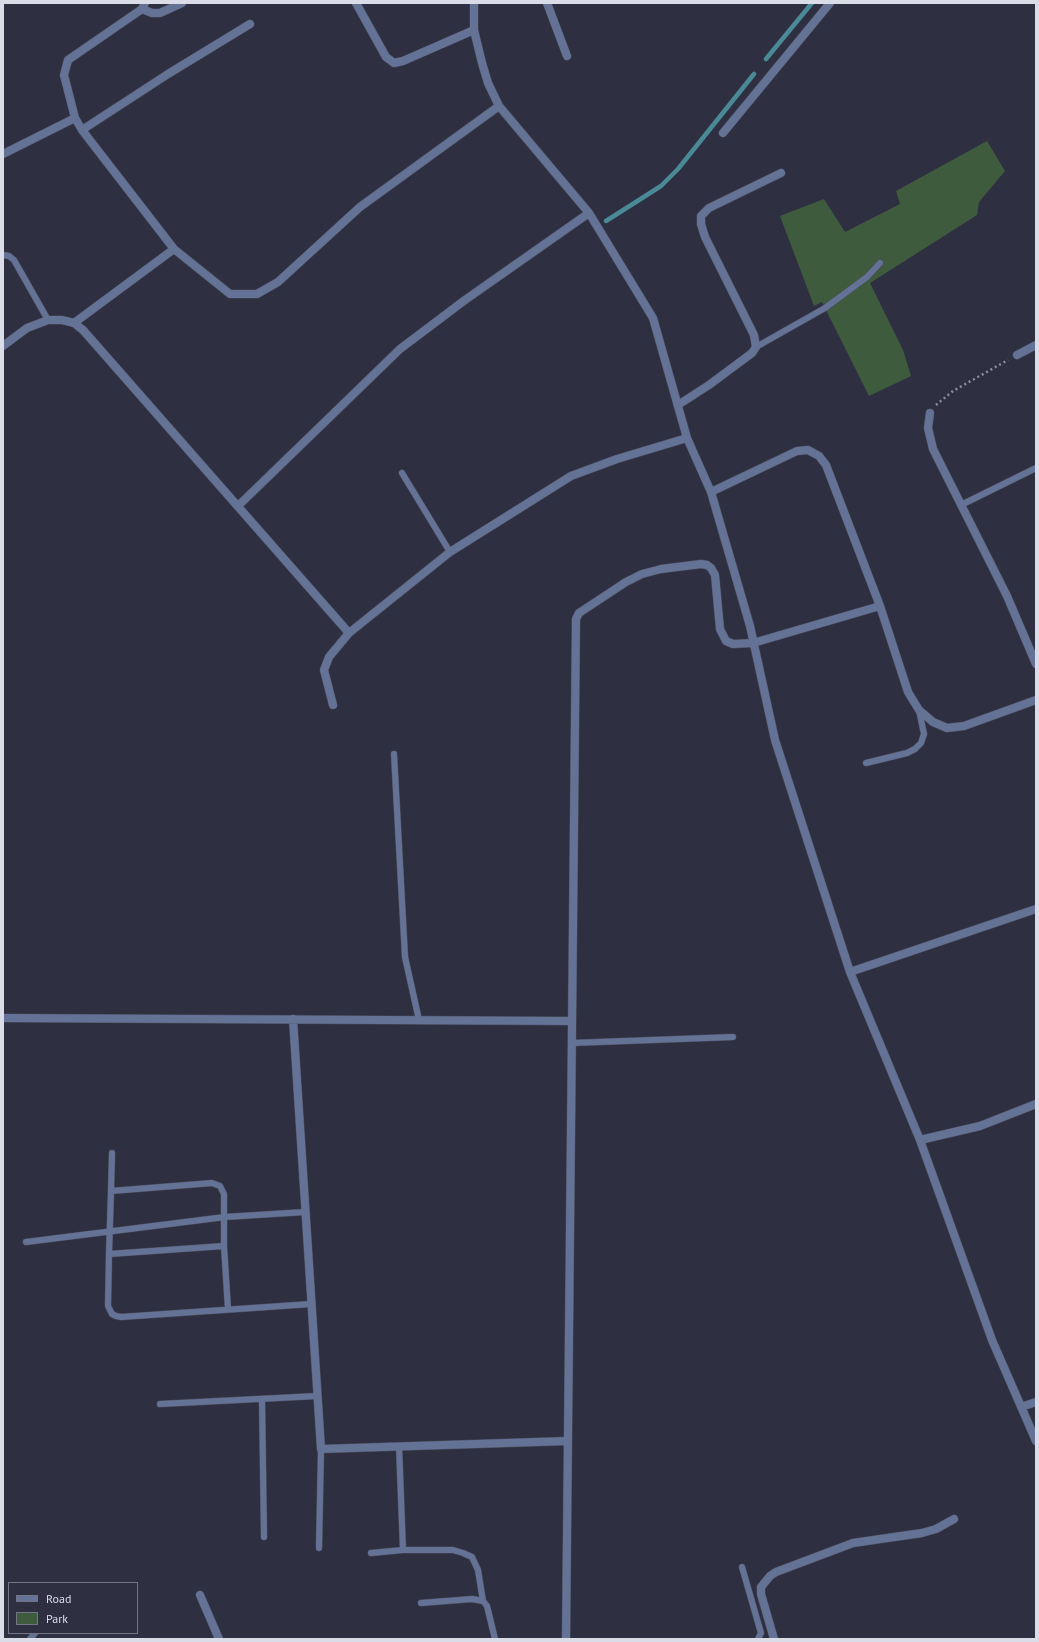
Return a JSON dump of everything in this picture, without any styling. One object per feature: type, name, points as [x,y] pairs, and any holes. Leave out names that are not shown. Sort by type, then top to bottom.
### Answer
[{"type":"street","points":[[182,3],[160,13],[152,13],[143,6],[68,60],[64,74],[75,118],[82,130],[174,249],[230,294],[257,294],[278,282],[360,207],[500,106]]},
{"type":"street","points":[[356,3],[386,57],[394,63],[403,61],[474,30]]},
{"type":"street","points":[[474,3],[474,30],[488,83],[500,106],[589,213],[653,318],[678,404],[686,438],[711,492],[753,643],[775,740],[850,972],[920,1140],[992,1340],[1036,1441]]},
{"type":"street","points":[[547,3],[567,56]]},
{"type":"street","points":[[722,133],[830,3]]},
{"type":"street","points":[[82,130],[168,74],[250,24]]},
{"type":"street","points":[[3,154],[75,118]]},
{"type":"street","points":[[678,404],[709,385],[752,353],[756,347],[754,335],[705,237],[701,224],[701,216],[709,208],[780,173]]},
{"type":"street","points":[[238,506],[400,349],[465,300],[589,213]]},
{"type":"street","points":[[74,323],[174,249]]},
{"type":"street","points":[[3,346],[27,328],[48,320],[62,320],[74,323],[83,330],[349,632]]},
{"type":"street","points":[[1017,355],[1036,345]]},
{"type":"street","points":[[930,413],[928,428],[933,449],[1007,596],[1036,664]]},
{"type":"street","points":[[333,705],[324,670],[326,662],[349,632],[450,552],[571,476],[617,459],[686,438]]},
{"type":"street","points":[[711,492],[797,451],[808,450],[819,456],[826,465],[880,606],[908,692],[919,710],[933,722],[947,728],[964,726],[1036,700]]},
{"type":"street","points":[[566,1639],[577,616],[626,582],[642,574],[661,569],[707,565],[712,568],[715,575],[722,635],[726,641],[733,644],[753,643],[880,606]]},
{"type":"street","points":[[850,972],[1036,909]]},
{"type":"street","points":[[3,1018],[572,1020]]},
{"type":"street","points":[[293,1019],[321,1449],[568,1441]]},
{"type":"street","points":[[920,1140],[980,1126],[1036,1104]]},
{"type":"street","points":[[1021,1407],[1036,1402]]},
{"type":"street","points":[[774,1639],[761,1594],[761,1587],[770,1576],[776,1572],[853,1543],[922,1533],[936,1529],[954,1519]]},
{"type":"street","points":[[200,1595],[219,1639]]},
{"type":"lane","points":[[3,255],[9,256],[14,260],[48,320]]},
{"type":"lane","points":[[756,347],[824,308],[867,277],[880,263]]},
{"type":"lane","points":[[961,505],[1036,468]]},
{"type":"lane","points":[[402,473],[450,552]]},
{"type":"lane","points":[[866,763],[907,753],[915,749],[921,743],[924,734],[919,710]]},
{"type":"lane","points":[[394,754],[405,957],[419,1020]]},
{"type":"lane","points":[[572,1043],[733,1037]]},
{"type":"lane","points":[[112,1153],[108,1231],[108,1306],[112,1314],[116,1316],[311,1304]]},
{"type":"lane","points":[[111,1191],[216,1184],[220,1186],[224,1194],[224,1246],[228,1309]]},
{"type":"lane","points":[[26,1242],[225,1217],[305,1212]]},
{"type":"lane","points":[[109,1254],[224,1246]]},
{"type":"lane","points":[[160,1404],[317,1396]]},
{"type":"lane","points":[[262,1400],[264,1537]]},
{"type":"lane","points":[[399,1446],[403,1550]]},
{"type":"lane","points":[[319,1548],[321,1449]]},
{"type":"lane","points":[[371,1553],[403,1550],[453,1550],[463,1553],[472,1557],[478,1570],[482,1601]]},
{"type":"lane","points":[[742,1567],[761,1633],[758,1639]]},
{"type":"lane","points":[[421,1603],[472,1599],[482,1601],[487,1606],[495,1639]]},
{"type":"path","points":[[930,413],[940,401],[953,391],[1017,355]]},
{"type":"green space","points":[[987,141],[1005,171],[979,202],[977,215],[870,283],[903,350],[911,376],[869,396],[822,302],[814,306],[780,216],[824,199],[845,232],[900,204],[896,191]]},
{"type":"waterway","points":[[766,59],[812,3]]},
{"type":"waterway","points":[[606,221],[661,186],[678,169],[754,74]]}]
